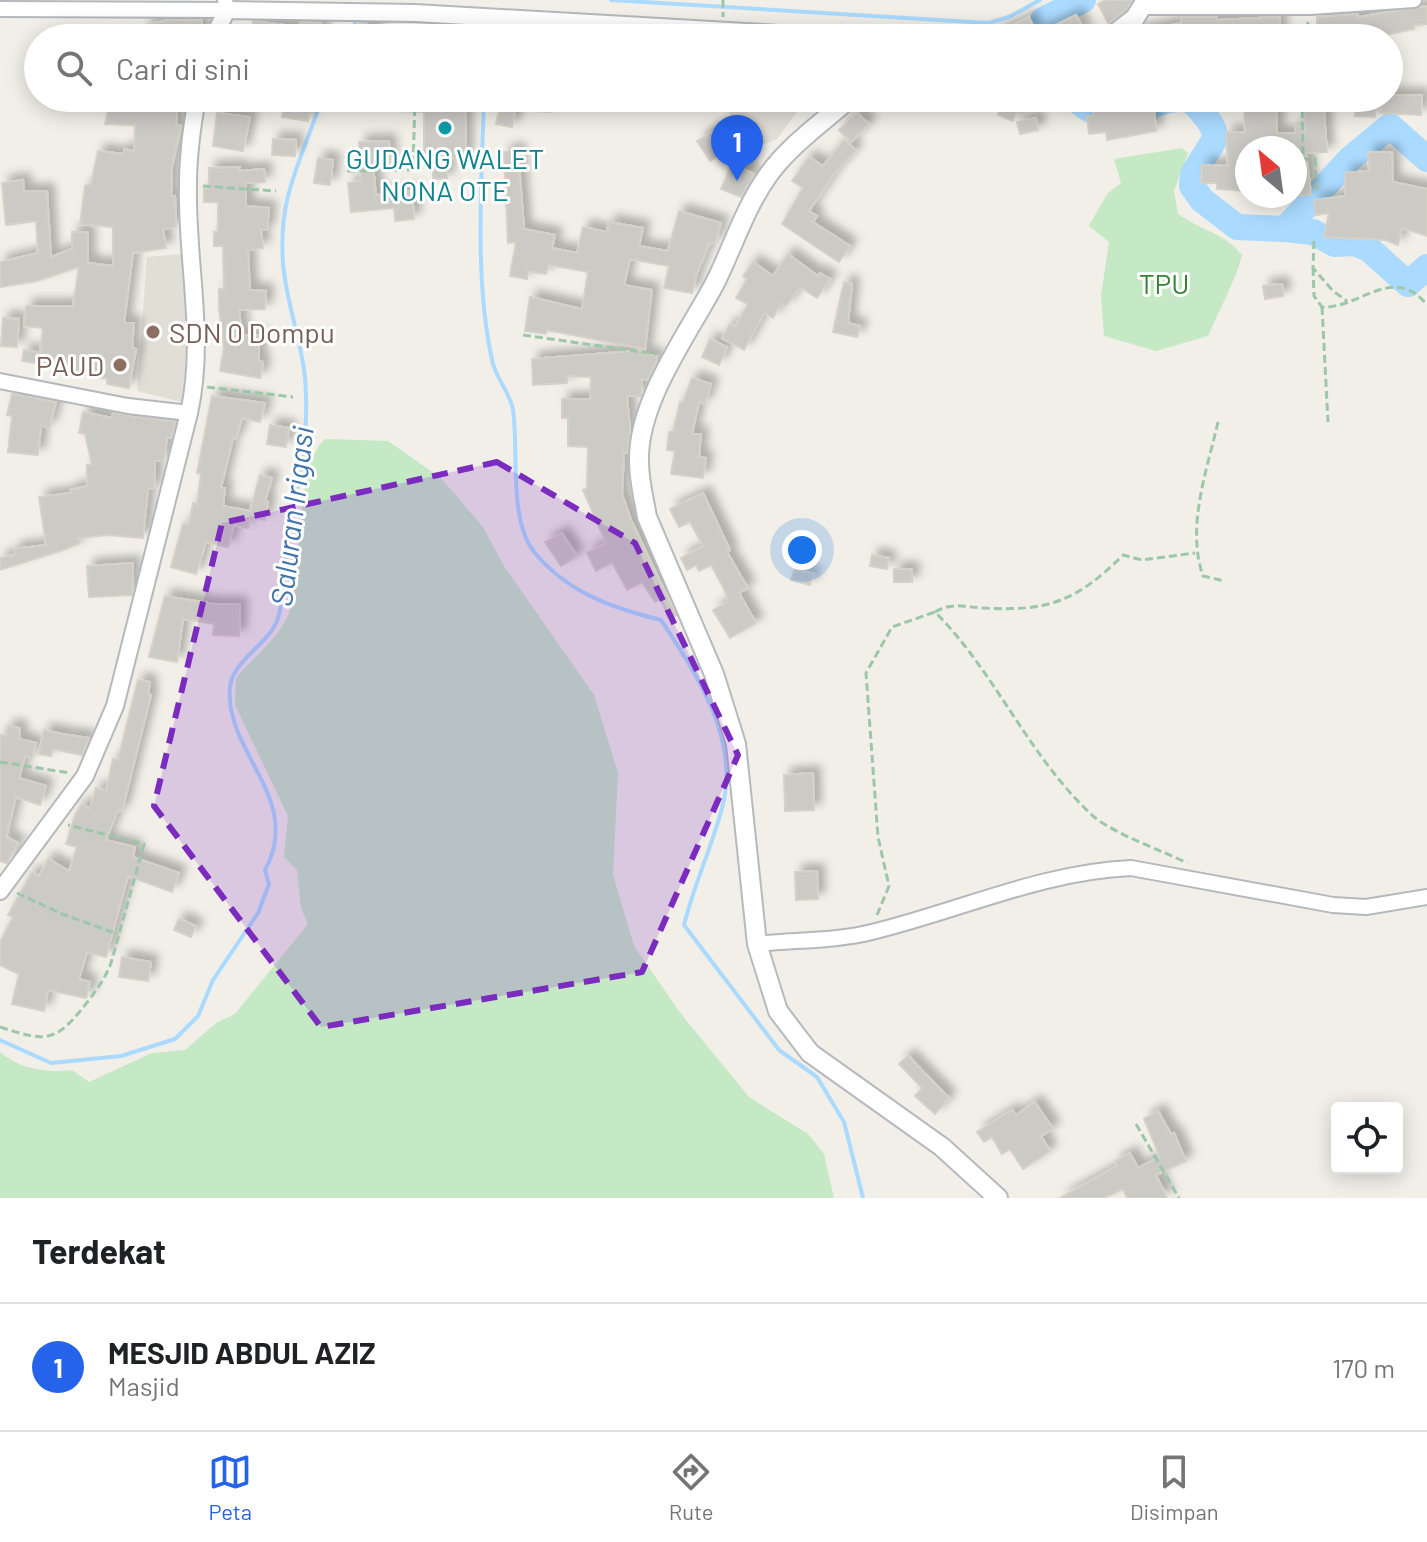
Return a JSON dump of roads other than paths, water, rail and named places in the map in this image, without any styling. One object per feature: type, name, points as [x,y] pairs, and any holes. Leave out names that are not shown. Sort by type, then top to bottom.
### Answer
[{"type":"main road","points":[[1123,24],[1145,3]]},
{"type":"main road","points":[[835,112],[769,174],[715,282],[671,357],[642,433],[639,460],[642,490],[647,517],[714,674],[736,744],[757,944],[778,1011],[810,1053],[942,1147],[998,1198]]},
{"type":"street","points":[[1145,3],[1310,7],[1414,0]]},
{"type":"street","points":[[0,9],[126,5],[332,6],[606,24]]},
{"type":"street","points":[[219,24],[226,5]]},
{"type":"street","points":[[2,888],[55,822],[85,776],[115,706],[189,413],[195,386],[195,280],[187,185],[195,112]]},
{"type":"street","points":[[0,381],[128,406],[189,413]]},
{"type":"street","points":[[757,944],[869,933],[1064,875],[1100,869],[1131,868],[1333,905],[1366,907],[1427,897]]},
{"type":"waterway","points":[[611,0],[988,23],[1009,17],[1040,0]]},
{"type":"waterway","points":[[1042,24],[1043,20],[1083,0]]},
{"type":"waterway","name":"Saluran Irigasi","points":[[355,24],[357,18]]},
{"type":"waterway","name":"Saluran Irigasi","points":[[0,1040],[51,1063],[121,1056],[175,1039],[198,1016],[213,980],[258,913],[269,884],[265,870],[274,844],[275,821],[269,798],[238,733],[231,711],[230,687],[238,668],[274,627],[282,597],[288,534],[303,456],[306,406],[303,363],[285,278],[282,239],[292,180],[317,112]]},
{"type":"waterway","points":[[484,112],[480,229],[483,296],[494,366],[513,410],[521,523],[535,553],[561,578],[608,604],[661,620],[701,685],[720,733],[726,783],[718,823],[684,925],[779,1050],[817,1077],[844,1122],[863,1198]]},
{"type":"waterway","points":[[1099,112],[1131,112]]},
{"type":"waterway","points":[[1202,112],[1211,124],[1215,139],[1193,174],[1192,186],[1202,200],[1237,227],[1285,229],[1350,159],[1390,126],[1427,159]]},
{"type":"waterway","points":[[1285,229],[1313,232],[1335,244],[1354,243],[1369,249],[1408,284],[1427,267]]},
{"type":"place","name":"GUDANG WALET NONA OTE","points":[[445,128]]},
{"type":"place","name":"MESJID ABDUL AZIZ","points":[[737,181]]},
{"type":"place","name":"SDN 0 Dompu","points":[[153,332]]},
{"type":"place","name":"PAUD","points":[[120,365]]},
{"type":"park label","name":"TPU","points":[[1164,283]]}]
